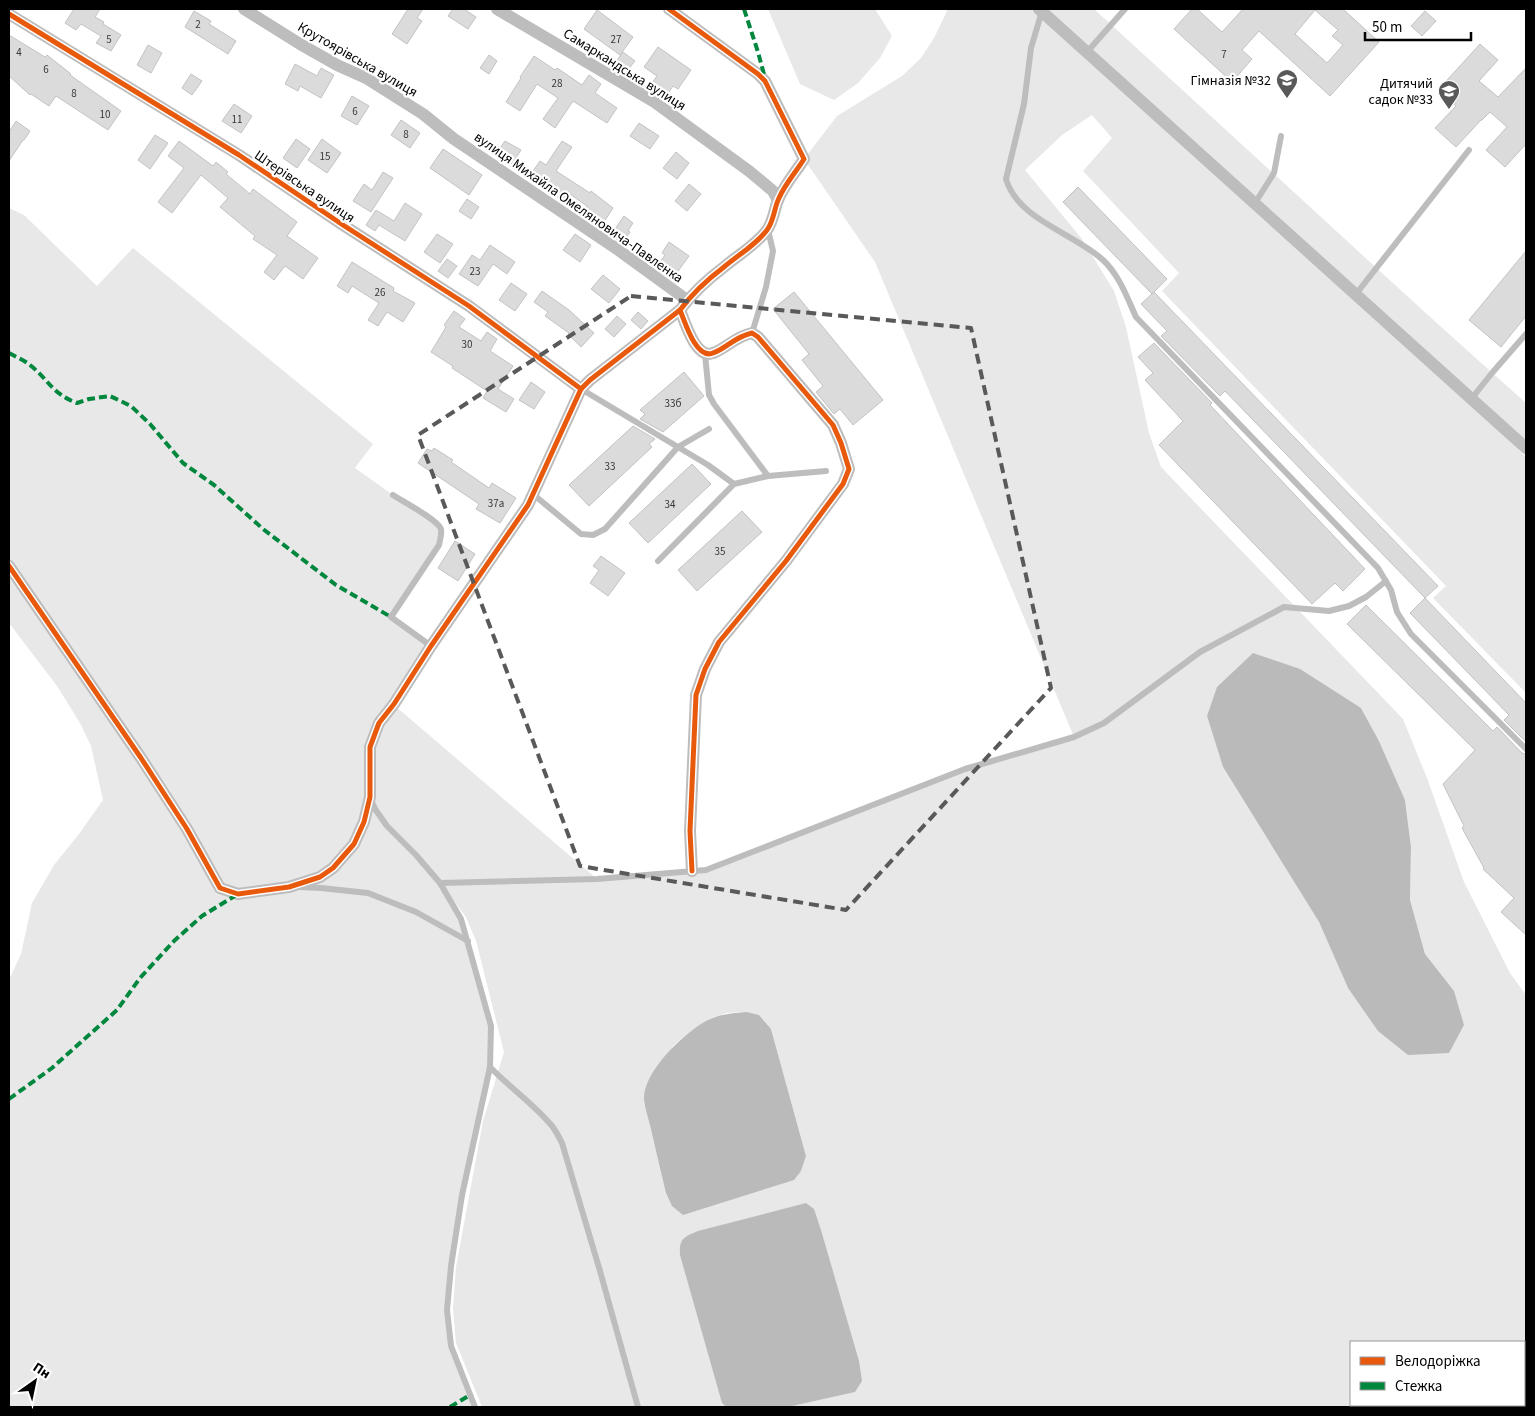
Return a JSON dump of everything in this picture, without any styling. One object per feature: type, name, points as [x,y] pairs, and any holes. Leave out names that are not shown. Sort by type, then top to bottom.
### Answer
[{"type":"street","name":"Крутоярівська вулиця","points":[[244,9],[337,65],[366,78],[423,114],[454,139]]},
{"type":"street","name":"Самаркандська вулиця","points":[[497,9],[653,100],[749,171],[773,191],[778,200]]},
{"type":"street","points":[[9,566],[146,766],[187,829],[220,888],[238,894],[289,887],[320,877],[334,868],[354,844],[364,822],[370,797],[370,747],[380,723],[528,506],[581,389],[684,305],[721,268],[748,249],[768,229],[782,191],[804,159],[765,81],[669,9]]},
{"type":"street","points":[[1041,10],[1526,448]]},
{"type":"street","name":"Штерівська вулиця","points":[[9,14],[239,155],[469,306],[581,389]]},
{"type":"street","name":"вулиця Михайла Омеляновича-Павленка","points":[[454,139],[609,244],[684,305]]},
{"type":"street","points":[[684,305],[697,348],[705,354],[712,354],[742,335],[752,333],[758,337],[833,425],[842,443],[849,469],[844,484],[786,561],[719,642],[706,669],[696,695],[690,831],[692,871]]},
{"type":"lane","points":[[1087,52],[1125,9]]},
{"type":"lane","points":[[1041,10],[1032,48],[1024,104],[1006,179],[1009,190],[1017,201],[1034,215],[1079,243],[1102,260],[1115,274],[1136,317],[1378,568],[1391,590],[1397,612],[1411,634],[1526,749]]},
{"type":"lane","points":[[1256,203],[1274,173],[1281,136]]},
{"type":"lane","points":[[1356,294],[1469,150]]},
{"type":"lane","points":[[752,333],[766,287],[773,251],[768,229]]},
{"type":"lane","points":[[1472,398],[1526,334]]},
{"type":"lane","points":[[705,354],[709,395],[768,476]]},
{"type":"lane","points":[[581,389],[708,465],[734,484]]},
{"type":"lane","points":[[534,495],[581,534],[593,535],[605,528],[678,447],[709,429]]},
{"type":"lane","points":[[658,561],[734,484],[768,476],[826,471]]},
{"type":"lane","points":[[392,495],[435,521],[441,528],[439,545],[392,617],[431,646]]},
{"type":"lane","points":[[440,884],[597,879],[706,870],[965,769],[1074,738],[1104,723],[1200,652],[1284,607],[1329,611],[1349,606],[1366,597],[1386,581]]},
{"type":"lane","points":[[370,797],[375,809],[387,826],[416,855],[440,884],[461,919],[491,1026],[490,1067],[462,1195],[451,1266],[447,1310],[451,1346],[475,1407]]},
{"type":"lane","points":[[289,887],[368,893],[416,912],[468,941]]},
{"type":"lane","points":[[490,1067],[553,1127],[562,1143],[638,1407]]},
{"type":"highlighted area","points":[[631,296],[971,328],[1051,688],[846,910],[580,866],[418,435]]},
{"type":"shaded area","points":[[768,9],[875,9],[892,36],[880,58],[858,83],[834,100],[800,84]]},
{"type":"shaded area","points":[[948,9],[1094,9],[1526,403],[1526,448],[1484,417],[1526,457],[1526,693],[1433,598],[1446,586],[1162,291],[1179,273],[1083,171],[1112,138],[1092,115],[1062,135],[1025,170],[1082,239],[1114,291],[1126,327],[1149,433],[1161,467],[1403,719],[1427,778],[1464,882],[1510,973],[1526,995],[1526,1359],[1525,1341],[1350,1341],[1350,1406],[1358,1406],[1353,1407],[788,1407],[855,1392],[722,1403],[726,1407],[482,1407],[456,1343],[453,1309],[456,1267],[483,1121],[504,1052],[476,941],[466,917],[443,887],[461,919],[491,1026],[490,1067],[462,1195],[447,1310],[451,1346],[475,1407],[9,1407],[9,980],[21,954],[32,903],[54,865],[103,800],[91,746],[80,723],[57,686],[9,623],[9,208],[24,215],[97,286],[133,248],[373,444],[355,468],[393,495],[435,521],[441,536],[392,617],[431,646],[394,705],[597,879],[706,870],[965,769],[1074,737],[875,262],[804,159],[837,116],[902,76],[921,58],[934,38]],"holes":[[[1361,708],[1379,741],[1405,800],[1411,847],[1410,900],[1425,954],[1453,991],[1348,988],[1319,922],[1223,767],[1207,716]],[[734,1012],[747,1012],[759,1015],[771,1029],[806,1156],[801,1171],[672,1047],[704,1022],[719,1015]]]},
{"type":"shaded area","points":[[1253,653],[1300,669],[1361,708],[1379,741],[1405,800],[1411,847],[1410,900],[1425,954],[1454,991],[1464,1025],[1449,1053],[1408,1055],[1378,1031],[1348,988],[1319,922],[1223,767],[1207,716],[1217,687]]},
{"type":"shaded area","points":[[747,1012],[759,1015],[771,1029],[806,1156],[801,1171],[794,1180],[683,1215],[672,1206],[666,1193],[645,1107],[645,1088],[650,1077],[666,1054],[687,1034],[706,1021],[716,1017],[731,1013]]},
{"type":"shaded area","points":[[806,1203],[814,1209],[821,1230],[859,1361],[862,1381],[855,1392],[788,1407],[726,1407],[722,1403],[680,1255],[680,1245],[683,1239],[698,1231]]},
{"type":"shaded area","points":[[1525,1368],[1526,1407],[1387,1407],[1525,1406]]},
{"type":"building","points":[[74,9],[100,9],[95,17],[121,35],[111,51],[96,43],[101,36],[81,24],[76,30],[65,23]]},
{"type":"building","points":[[408,9],[423,9],[417,18],[422,21],[407,44],[392,34]]},
{"type":"building","points":[[453,9],[464,9],[476,17],[468,29],[448,16]]},
{"type":"building","points":[[1192,9],[1197,9],[1222,32],[1243,9],[1343,9],[1379,42],[1330,96],[1259,31],[1242,50],[1252,59],[1232,82],[1174,29]],"holes":[[[1315,10],[1338,30],[1332,36],[1343,45],[1327,63],[1295,34]]]},
{"type":"building","points":[[597,10],[633,37],[620,55],[584,29]]},
{"type":"building","points":[[194,11],[211,21],[209,24],[236,41],[228,54],[185,27]]},
{"type":"building","points":[[1425,11],[1436,21],[1422,36],[1411,26]]},
{"type":"building","points":[[9,35],[45,57],[47,55],[70,75],[121,111],[108,130],[56,96],[49,106],[30,95],[9,76]]},
{"type":"building","points":[[1480,44],[1498,60],[1479,81],[1498,97],[1526,68],[1526,144],[1505,167],[1486,150],[1507,127],[1490,112],[1456,147],[1435,128],[1456,106],[1438,90]]},
{"type":"building","points":[[148,45],[162,53],[151,73],[137,65]]},
{"type":"building","points":[[658,47],[691,70],[678,89],[673,86],[664,99],[648,89],[657,76],[644,67]]},
{"type":"building","points":[[623,52],[635,61],[624,74],[615,67],[615,63]]},
{"type":"building","points":[[489,55],[497,61],[489,74],[480,68]]},
{"type":"building","points":[[534,56],[555,70],[557,68],[582,85],[589,75],[601,84],[595,93],[617,108],[607,123],[573,101],[555,128],[543,119],[558,98],[537,84],[520,111],[506,102]]},
{"type":"building","points":[[295,64],[317,76],[321,68],[334,75],[321,98],[300,86],[298,91],[285,84]]},
{"type":"building","points":[[191,74],[202,81],[192,95],[182,88]]},
{"type":"building","points":[[352,96],[369,106],[357,125],[341,116]]},
{"type":"building","points":[[234,104],[252,116],[241,133],[222,121]]},
{"type":"building","points":[[401,120],[420,133],[410,148],[391,135]]},
{"type":"building","points":[[16,121],[30,131],[9,161],[9,132]]},
{"type":"building","points":[[639,123],[659,136],[650,149],[630,136]]},
{"type":"building","points":[[155,135],[168,143],[150,169],[138,160]]},
{"type":"building","points":[[296,139],[310,149],[297,168],[283,158]]},
{"type":"building","points":[[322,139],[341,153],[327,173],[308,160]]},
{"type":"building","points":[[179,141],[213,166],[216,162],[228,172],[226,174],[250,194],[253,189],[297,222],[287,236],[318,258],[303,279],[285,266],[274,280],[264,272],[277,255],[253,239],[255,236],[220,207],[228,198],[201,175],[172,213],[158,202],[184,168],[168,156]]},
{"type":"building","points":[[505,141],[521,150],[512,164],[496,154]]},
{"type":"building","points":[[562,141],[572,147],[556,171],[590,193],[591,191],[613,208],[602,225],[583,212],[587,206],[567,192],[562,200],[528,178],[540,161],[546,165]]},
{"type":"building","points":[[443,149],[482,175],[469,195],[430,168]]},
{"type":"building","points":[[676,152],[689,163],[677,179],[663,168]]},
{"type":"building","points":[[383,172],[393,178],[371,212],[353,201],[364,184],[372,190]]},
{"type":"building","points":[[689,184],[701,194],[687,211],[675,201]]},
{"type":"building","points":[[1078,187],[1167,279],[1152,294],[1063,202]]},
{"type":"building","points":[[467,199],[479,207],[471,219],[459,211]]},
{"type":"building","points":[[405,203],[422,214],[405,241],[379,225],[375,231],[366,225],[376,210],[394,221]]},
{"type":"building","points":[[624,216],[633,223],[628,231],[630,232],[622,243],[611,235]]},
{"type":"building","points":[[437,234],[453,244],[440,263],[424,252]]},
{"type":"building","points":[[575,234],[591,245],[580,262],[563,250]]},
{"type":"building","points":[[669,242],[689,256],[676,274],[659,263],[665,255],[662,253]]},
{"type":"building","points":[[490,245],[515,262],[507,274],[493,264],[478,286],[459,274],[472,255],[480,260]]},
{"type":"building","points":[[1526,251],[1526,316],[1501,347],[1469,320]]},
{"type":"building","points":[[447,259],[457,266],[448,278],[438,271]]},
{"type":"building","points":[[352,262],[394,288],[393,291],[415,303],[403,322],[387,312],[378,326],[368,320],[379,303],[352,286],[348,293],[337,286]]},
{"type":"building","points":[[603,275],[620,289],[609,303],[591,289]]},
{"type":"building","points":[[511,283],[527,294],[515,311],[499,300]]},
{"type":"building","points":[[542,291],[569,310],[594,333],[581,347],[569,333],[545,316],[548,312],[534,302]]},
{"type":"building","points":[[794,292],[883,400],[853,425],[840,409],[834,414],[816,392],[823,386],[802,360],[809,354],[773,309]]},
{"type":"building","points":[[1154,292],[1438,586],[1425,598],[1225,391],[1220,396],[1161,336],[1167,331],[1141,304]]},
{"type":"building","points":[[454,311],[465,319],[459,327],[481,341],[487,332],[497,339],[490,351],[513,366],[498,389],[514,399],[506,412],[483,398],[487,391],[431,352],[446,327],[444,325]]},
{"type":"building","points":[[638,312],[648,321],[641,329],[631,320]]},
{"type":"building","points":[[617,316],[626,324],[614,337],[605,329]]},
{"type":"building","points":[[1154,343],[1365,569],[1343,591],[1335,583],[1312,604],[1159,445],[1183,421],[1145,380],[1153,373],[1138,357]]},
{"type":"building","points":[[684,372],[704,396],[663,432],[640,419],[645,414],[640,410]]},
{"type":"building","points":[[531,382],[545,392],[534,409],[519,400]]},
{"type":"building","points":[[633,426],[655,439],[649,444],[652,447],[589,506],[569,485]]},
{"type":"building","points":[[434,448],[489,488],[492,483],[516,498],[500,523],[476,509],[479,504],[418,463],[427,449],[432,451]]},
{"type":"building","points":[[692,464],[711,484],[648,543],[629,523]]},
{"type":"building","points":[[742,511],[762,532],[697,591],[678,570]]},
{"type":"building","points":[[455,541],[475,554],[458,581],[438,568]]},
{"type":"building","points":[[601,556],[625,573],[608,596],[590,583],[599,570],[593,566]]},
{"type":"building","points":[[1425,598],[1526,703],[1526,742],[1504,720],[1509,715],[1410,613]]},
{"type":"building","points":[[1366,605],[1493,731],[1497,727],[1522,753],[1526,754],[1526,935],[1501,912],[1514,898],[1483,869],[1462,828],[1464,826],[1443,784],[1475,750],[1347,624]]},
{"type":"marked path","points":[[744,9],[765,78]]},
{"type":"marked path","points":[[9,353],[30,365],[56,391],[77,403],[110,396],[131,406],[150,424],[183,463],[214,485],[263,529],[336,585],[391,617]]},
{"type":"marked path","points":[[9,1099],[52,1068],[117,1010],[140,978],[174,941],[202,916],[238,894]]},
{"type":"marked path","points":[[450,1407],[470,1395]]},
{"type":"cycle path","points":[[9,566],[141,758],[187,829],[220,888],[238,894],[289,887],[320,877],[333,868],[354,844],[364,822],[370,797],[370,747],[379,723],[394,704],[431,646],[528,505],[581,389],[680,310],[706,282],[763,235],[771,223],[781,193],[804,159],[765,81],[669,9]]},
{"type":"cycle path","points":[[9,14],[239,155],[469,306],[581,389]]},
{"type":"cycle path","points":[[680,310],[696,346],[707,354],[718,351],[746,335],[752,333],[758,337],[833,425],[849,469],[843,484],[786,561],[719,642],[705,669],[696,695],[690,831],[692,871]]},
{"type":"place","name":"Гімназія №32","points":[[1287,99]]},
{"type":"place","name":"Дитячий садок №33","points":[[1449,110]]}]
